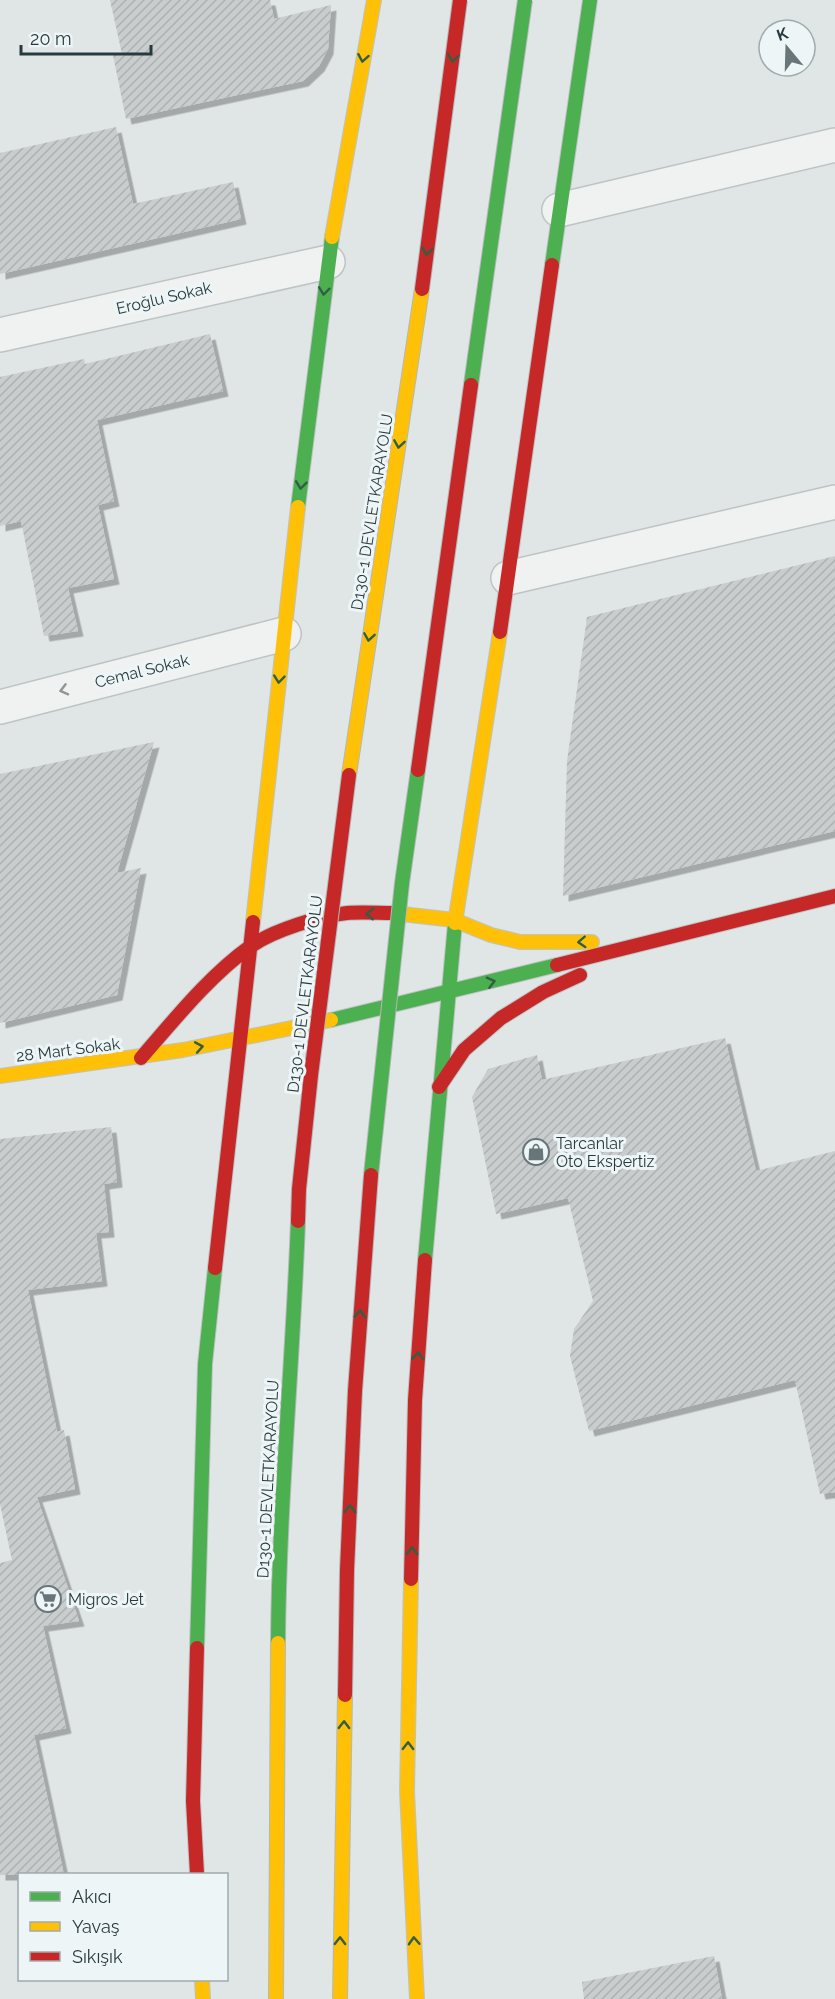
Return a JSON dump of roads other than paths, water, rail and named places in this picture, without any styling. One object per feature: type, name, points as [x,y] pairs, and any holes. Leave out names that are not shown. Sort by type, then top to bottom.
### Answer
[{"type":"main road","points":[[197,1873],[193,1801],[205,1364],[284,634],[328,262],[374,0]]},
{"type":"main road","name":"D130-1 DEVLETKARAYOLU","points":[[276,1999],[279,1626],[284,1450],[295,1298],[299,1189],[343,817],[421,300],[460,0]]},
{"type":"main road","points":[[340,1999],[347,1570],[355,1391],[367,1209],[402,883],[525,0]]},
{"type":"main road","points":[[417,1999],[407,1791],[415,1412],[439,1087],[450,992],[455,920],[508,578],[590,0]]},
{"type":"main road","points":[[141,1058],[184,1007],[252,945],[289,929],[347,913],[412,915],[455,920],[496,937],[524,943],[550,944],[661,938],[835,896]]},
{"type":"main road","points":[[439,1087],[464,1050],[501,1018],[543,992],[661,938]]},
{"type":"main road","name":"28 Mart Sokak","points":[[0,1076],[141,1058],[241,1039],[450,992],[661,938]]},
{"type":"main road","points":[[202,1981],[203,1999]]},
{"type":"street","points":[[559,210],[835,145]]},
{"type":"street","name":"Eroğlu Sokak","points":[[0,335],[328,262]]},
{"type":"street","points":[[508,578],[835,502]]},
{"type":"street","name":"Cemal Sokak","points":[[0,707],[284,634]]},
{"type":"place","name":"Tarcanlar Oto Ekspertiz","points":[[536,1152]]},
{"type":"place","name":"Migros Jet","points":[[48,1599]]}]
